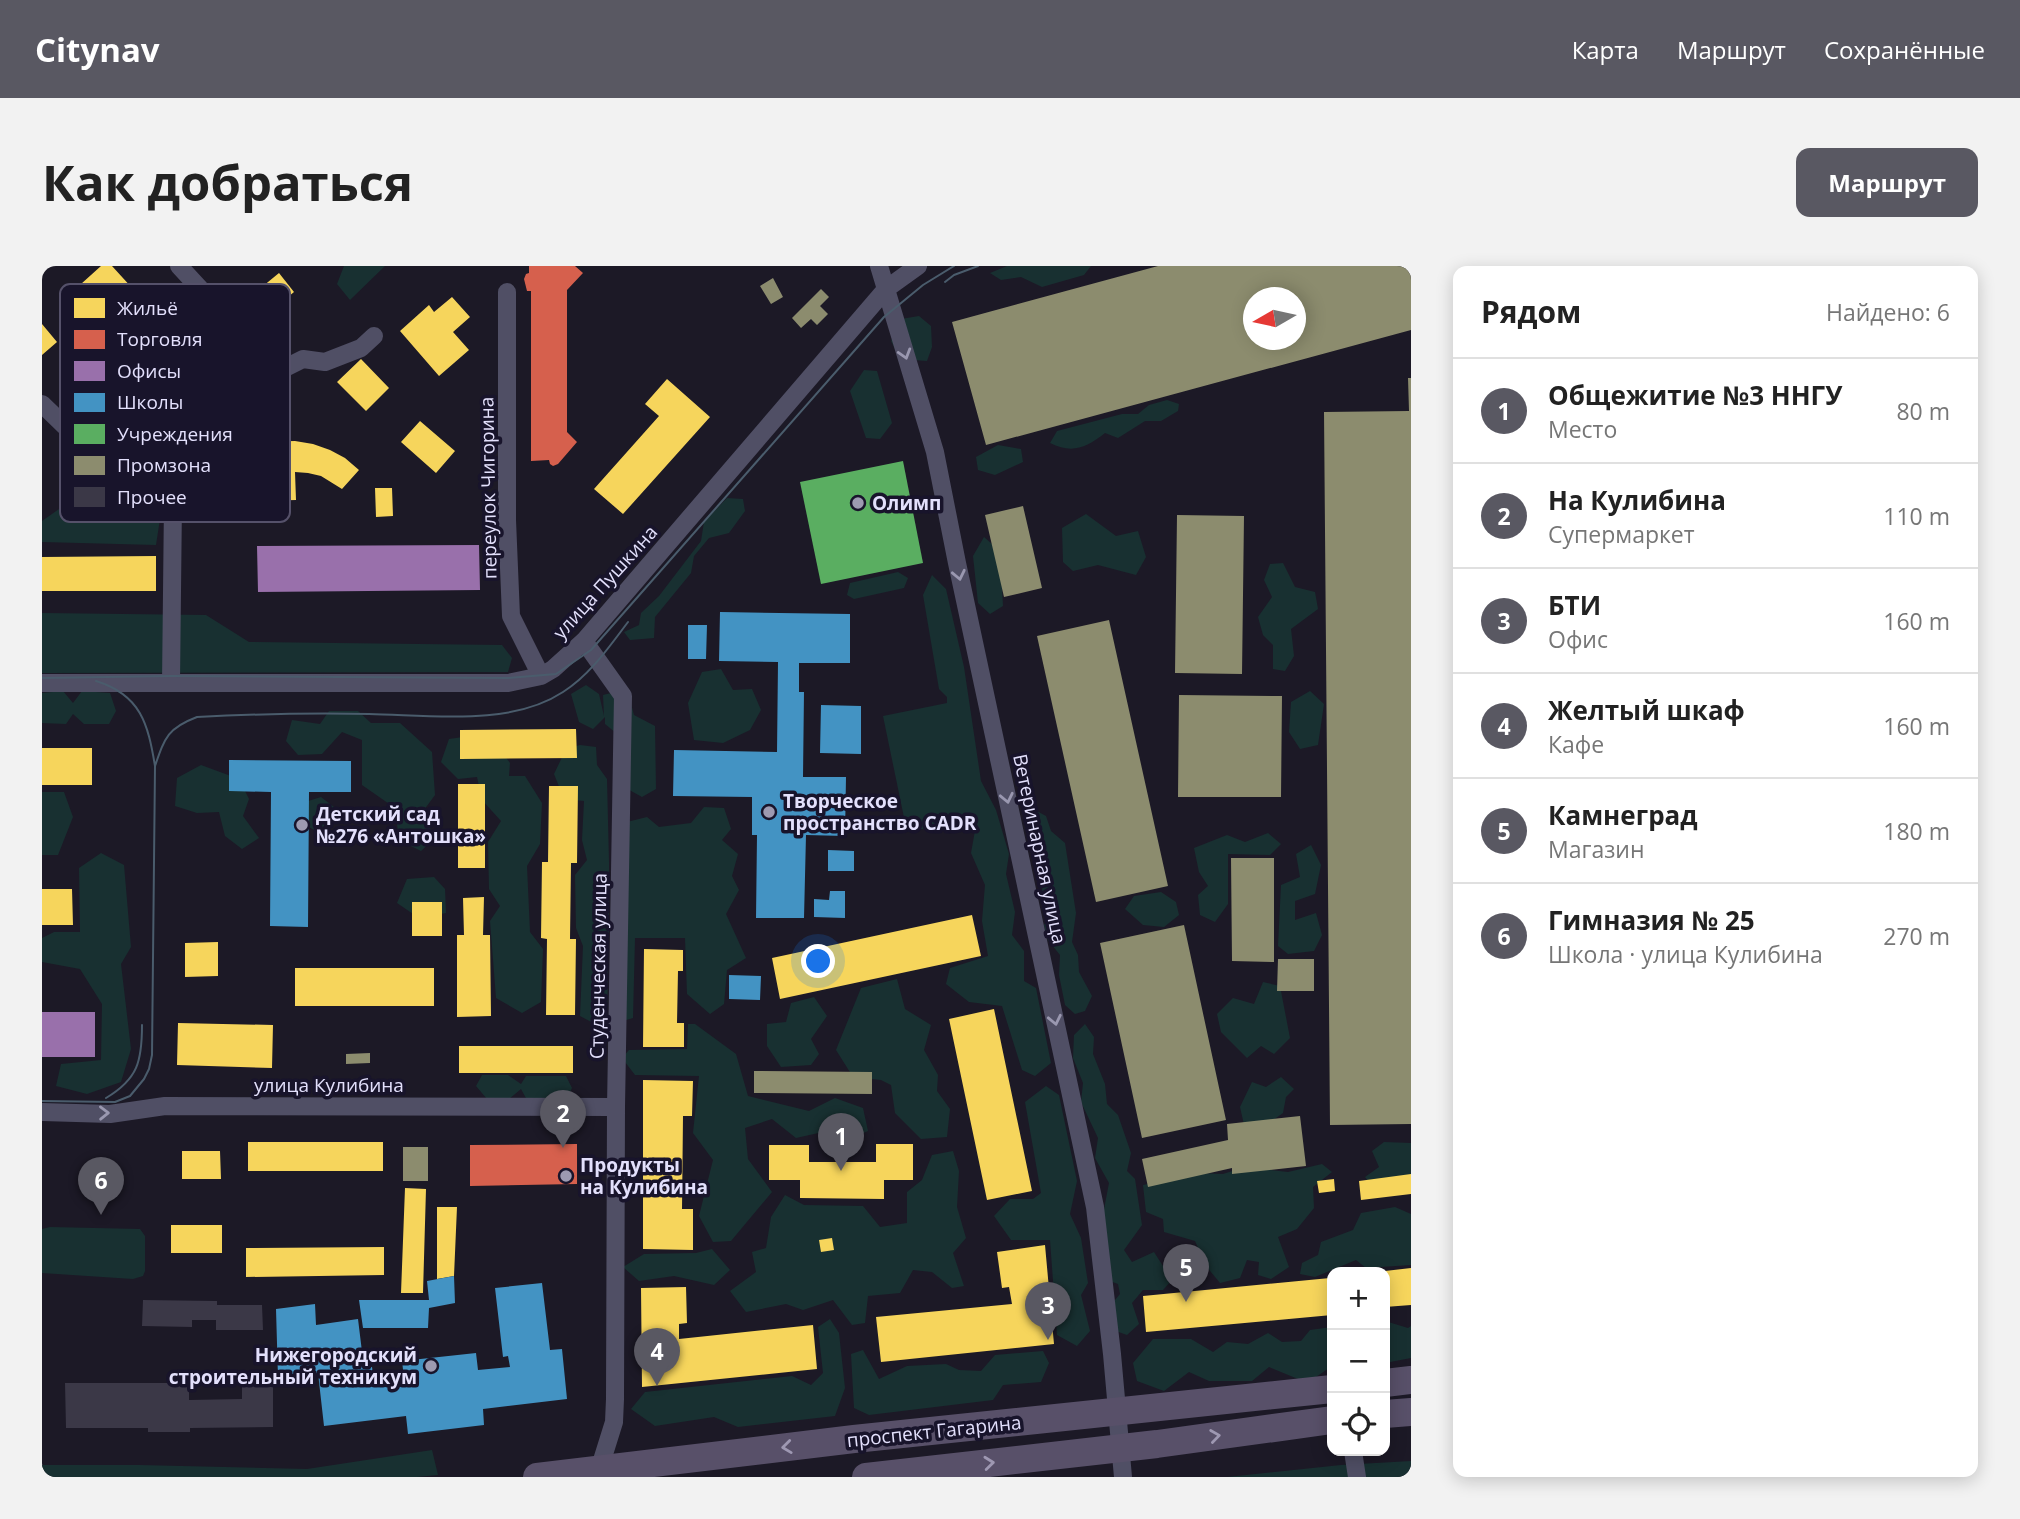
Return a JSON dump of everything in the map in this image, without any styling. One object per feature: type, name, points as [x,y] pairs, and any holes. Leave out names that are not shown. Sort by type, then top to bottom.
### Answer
[{"type":"main road","points":[[1390,1382],[1411,1380]]},
{"type":"main road","name":"проспект Гагарина","points":[[537,1477],[854,1439],[1327,1390]]},
{"type":"main road","points":[[1390,1414],[1411,1412]]},
{"type":"main road","name":"проспект Гагарина","points":[[866,1477],[1115,1458],[1327,1421]]},
{"type":"street","points":[[179,266],[196,284]]},
{"type":"street","name":"Ветеринарная улица","points":[[879,266],[935,452],[1095,1207],[1112,1354],[1116,1412],[1115,1458],[1123,1477]]},
{"type":"street","name":"улица Пушкина","points":[[42,683],[508,683],[541,676],[553,669],[584,641],[886,289],[918,266]]},
{"type":"street","name":"переулок Чигорина","points":[[507,292],[507,520],[512,616],[541,676]]},
{"type":"street","points":[[290,366],[303,359],[326,362],[361,348],[373,336]]},
{"type":"street","points":[[42,404],[60,421]]},
{"type":"street","points":[[171,683],[173,522]]},
{"type":"street","name":"Студенческая улица","points":[[584,641],[623,696],[614,1422],[599,1470]]},
{"type":"street","name":"улица Кулибина","points":[[42,1112],[110,1114],[165,1106],[616,1107]]},
{"type":"street","points":[[1354,1456],[1357,1477]]},
{"type":"green space","points":[[344,266],[385,266],[350,300],[337,284]]},
{"type":"green space","points":[[1007,266],[1091,266],[1084,275],[1042,287],[1021,277],[1001,280],[990,273]]},
{"type":"green space","points":[[919,316],[931,326],[932,347],[927,361],[900,359],[891,341],[901,319]]},
{"type":"green space","points":[[864,370],[877,371],[892,423],[880,439],[866,438],[850,391]]},
{"type":"green space","points":[[1167,400],[1179,404],[1178,411],[1161,421],[1145,421],[1118,438],[1105,433],[1085,446],[1072,449],[1050,443],[1057,431],[1122,414],[1138,414],[1149,405]]},
{"type":"green space","points":[[998,445],[1021,449],[1023,462],[995,475],[978,470],[976,457]]},
{"type":"green space","points":[[727,498],[743,499],[745,511],[729,533],[709,538],[694,556],[691,573],[655,617],[654,638],[630,640],[624,632],[639,625],[641,613],[659,596],[701,541],[704,522]]},
{"type":"green space","points":[[60,508],[60,522],[160,522],[156,545],[42,542],[42,521]]},
{"type":"green space","points":[[1086,514],[1116,536],[1138,531],[1146,557],[1136,575],[1098,565],[1073,571],[1063,562],[1062,528]]},
{"type":"green space","points":[[984,537],[1000,551],[1003,606],[990,614],[978,603],[973,556]]},
{"type":"green space","points":[[1283,563],[1295,587],[1315,592],[1318,609],[1291,629],[1294,656],[1285,671],[1273,669],[1273,645],[1263,635],[1258,617],[1272,597],[1264,580],[1270,564]]},
{"type":"green space","points":[[898,572],[908,578],[904,588],[854,599],[847,595],[850,583]]},
{"type":"green space","points":[[932,575],[946,589],[964,667],[981,781],[996,810],[1009,854],[1006,874],[1015,912],[1012,935],[1024,951],[1024,981],[1036,988],[1051,1063],[1035,1076],[1022,1070],[1002,1006],[969,1002],[946,984],[950,968],[988,956],[982,921],[985,885],[971,853],[976,825],[972,819],[907,832],[883,716],[947,703],[947,697],[939,689],[923,595]]},
{"type":"green space","points":[[42,613],[206,615],[249,642],[502,645],[512,658],[508,672],[42,673]]},
{"type":"green space","points":[[721,669],[733,690],[752,689],[761,710],[750,730],[723,743],[694,740],[688,703],[702,672]]},
{"type":"green space","points":[[586,685],[599,694],[604,716],[603,695],[627,689],[634,715],[655,726],[656,789],[642,797],[624,787],[627,742],[605,724],[605,717],[593,729],[579,722],[571,694]]},
{"type":"green space","points":[[63,691],[73,703],[82,691],[110,693],[116,711],[109,724],[84,724],[73,714],[66,724],[42,723],[42,693]]},
{"type":"green space","points":[[1310,691],[1324,704],[1318,745],[1300,749],[1289,732],[1291,702]]},
{"type":"green space","points":[[329,711],[358,711],[371,723],[400,723],[432,752],[435,795],[421,814],[436,837],[421,851],[399,840],[395,808],[362,785],[362,740],[342,732],[322,754],[298,755],[286,741],[292,720],[320,724]]},
{"type":"green space","points":[[463,737],[499,748],[510,763],[509,776],[525,776],[542,803],[540,844],[527,866],[530,932],[543,949],[541,1002],[522,1013],[496,998],[490,921],[500,906],[489,889],[488,842],[501,821],[482,800],[477,777],[458,779],[441,762],[449,739]]},
{"type":"green space","points":[[580,745],[596,747],[597,765],[607,779],[609,937],[598,952],[608,969],[607,1018],[595,1024],[580,1016],[583,946],[576,928],[575,875],[587,860],[582,840],[584,801],[564,799],[554,774],[566,749]]},
{"type":"green space","points":[[201,765],[239,779],[249,799],[243,816],[259,838],[242,849],[225,836],[219,812],[197,813],[175,806],[177,778]]},
{"type":"green space","points":[[42,792],[64,792],[73,817],[58,855],[42,855]]},
{"type":"green space","points":[[321,797],[334,807],[331,824],[315,831],[301,821],[305,802]]},
{"type":"green space","points":[[704,807],[724,808],[731,829],[722,840],[738,854],[732,876],[739,890],[726,914],[746,958],[727,970],[724,1004],[710,1014],[687,994],[685,938],[635,938],[633,1018],[623,1021],[627,822],[647,817],[659,827],[691,823]]},
{"type":"green space","points":[[1033,809],[1046,816],[1051,831],[1065,843],[1076,913],[1072,942],[1078,955],[1079,972],[1092,996],[1085,1011],[1075,1014],[1065,1005],[1059,975],[1060,955],[1048,940],[1044,925],[1052,914],[1042,892],[1043,876],[1036,855],[1038,840],[1028,816]]},
{"type":"green space","points":[[1268,833],[1281,844],[1270,855],[1228,854],[1228,904],[1215,922],[1200,915],[1198,895],[1208,886],[1199,872],[1194,848],[1227,835],[1245,842]]},
{"type":"green space","points":[[1311,845],[1321,865],[1315,894],[1295,901],[1295,920],[1316,913],[1322,935],[1314,951],[1288,954],[1278,946],[1281,885],[1300,877],[1296,854]]},
{"type":"green space","points":[[101,853],[124,865],[131,947],[121,964],[131,1049],[121,1082],[87,1094],[56,1086],[61,1064],[101,1060],[102,1004],[80,969],[42,962],[42,938],[54,932],[80,932],[79,868]]},
{"type":"green space","points":[[434,877],[445,889],[446,913],[419,918],[397,903],[407,879]]},
{"type":"green space","points":[[1161,892],[1176,902],[1179,915],[1164,927],[1143,925],[1125,909],[1134,896]]},
{"type":"green space","points":[[897,979],[905,1009],[931,1025],[924,1050],[938,1075],[937,1091],[950,1109],[947,1137],[921,1139],[895,1113],[891,1085],[881,1080],[853,1077],[836,1050],[861,988]]},
{"type":"green space","points":[[1263,982],[1280,986],[1290,1038],[1274,1054],[1261,1046],[1247,1058],[1221,1032],[1217,1014],[1233,998],[1254,1004]]},
{"type":"green space","points":[[814,997],[827,1016],[811,1039],[819,1054],[811,1065],[781,1067],[767,1046],[767,1024],[786,1022],[791,1003]]},
{"type":"green space","points":[[688,1024],[695,1024],[736,1054],[748,1096],[809,1111],[835,1098],[863,1108],[868,1131],[850,1139],[832,1130],[796,1138],[772,1119],[745,1128],[748,1159],[772,1192],[731,1241],[713,1242],[699,1216],[713,1160],[693,1133],[699,1076],[635,1075],[622,1058],[629,1050],[687,1049]]},
{"type":"green space","points":[[1085,1024],[1094,1037],[1093,1054],[1105,1084],[1107,1104],[1118,1115],[1131,1153],[1127,1171],[1135,1179],[1142,1225],[1124,1250],[1132,1262],[1154,1252],[1172,1280],[1163,1290],[1143,1290],[1132,1303],[1139,1324],[1127,1335],[1113,1330],[1110,1306],[1120,1294],[1118,1284],[1107,1280],[1101,1225],[1109,1183],[1095,1158],[1098,1138],[1081,1102],[1083,1083],[1073,1058],[1074,1035]]},
{"type":"green space","points":[[482,1075],[508,1075],[521,1084],[526,1076],[566,1076],[572,1088],[566,1101],[527,1100],[521,1089],[509,1099],[487,1099],[476,1086]]},
{"type":"green space","points":[[1281,1077],[1294,1089],[1286,1097],[1283,1113],[1258,1131],[1245,1129],[1240,1107],[1252,1082],[1266,1087]]},
{"type":"green space","points":[[1046,1086],[1059,1095],[1077,1181],[1070,1214],[1081,1238],[1088,1283],[1081,1295],[1090,1331],[1077,1346],[1057,1335],[1050,1240],[1011,1240],[994,1216],[1010,1199],[1033,1199],[1041,1193],[1025,1102]]},
{"type":"green space","points":[[1384,1142],[1411,1143],[1411,1182],[1373,1188],[1365,1177],[1379,1167],[1372,1151]]},
{"type":"green space","points":[[953,1151],[959,1171],[957,1207],[966,1238],[953,1253],[964,1286],[952,1288],[932,1272],[913,1270],[900,1293],[868,1296],[865,1323],[852,1325],[833,1300],[803,1310],[786,1304],[746,1312],[730,1291],[756,1272],[752,1252],[766,1248],[771,1217],[785,1195],[804,1205],[863,1206],[880,1227],[907,1223],[907,1192],[922,1180],[932,1155]]},
{"type":"green space","points":[[1322,1164],[1332,1172],[1313,1187],[1314,1208],[1297,1229],[1278,1237],[1289,1267],[1271,1279],[1258,1275],[1259,1262],[1247,1260],[1240,1278],[1220,1283],[1206,1266],[1195,1241],[1164,1232],[1163,1219],[1146,1212],[1143,1185],[1198,1173],[1223,1174],[1245,1167],[1288,1172]]},
{"type":"green space","points":[[1395,1207],[1411,1214],[1411,1265],[1365,1267],[1356,1260],[1339,1267],[1327,1267],[1327,1272],[1315,1277],[1300,1274],[1302,1263],[1318,1255],[1321,1242],[1353,1230],[1361,1213]]},
{"type":"green space","points":[[42,1229],[140,1229],[145,1236],[143,1276],[133,1279],[42,1273]]},
{"type":"green space","points":[[712,1249],[730,1270],[714,1285],[674,1276],[639,1281],[623,1267],[644,1254],[696,1253]]},
{"type":"green space","points":[[830,1319],[839,1333],[845,1388],[835,1416],[738,1427],[714,1417],[655,1426],[631,1409],[645,1392],[792,1376],[811,1385],[823,1373],[818,1327]]},
{"type":"green space","points":[[1390,1323],[1408,1328],[1411,1326],[1411,1358],[1390,1362]]},
{"type":"green space","points":[[1327,1328],[1327,1369],[1313,1379],[1298,1379],[1269,1367],[1252,1381],[1209,1381],[1189,1372],[1164,1391],[1137,1381],[1133,1363],[1153,1339],[1191,1339],[1213,1352],[1227,1342],[1248,1344],[1268,1333],[1282,1342],[1301,1341],[1310,1330]]},
{"type":"green space","points":[[863,1350],[879,1379],[907,1366],[946,1364],[959,1370],[981,1371],[995,1355],[1043,1351],[1049,1363],[1041,1382],[1003,1385],[993,1400],[869,1415],[854,1408],[851,1354]]},
{"type":"green space","points":[[432,1450],[438,1475],[417,1477],[42,1477],[42,1465],[307,1469]]},
{"type":"green space","points":[[1411,1461],[1411,1477],[1227,1477],[1341,1465]]},
{"type":"building: Жильё","points":[[101,266],[112,266],[128,284],[81,284]]},
{"type":"building: Жильё","points":[[279,273],[288,284],[266,284]]},
{"type":"building: Жильё","points":[[452,297],[470,317],[453,332],[469,350],[439,376],[400,331],[429,305],[434,312]]},
{"type":"building: Жильё","points":[[42,324],[57,342],[42,355]]},
{"type":"building: Жильё","points":[[361,359],[389,388],[366,411],[337,382]]},
{"type":"building: Жильё","points":[[667,379],[710,417],[623,514],[594,489],[659,416],[645,404]]},
{"type":"building: Жильё","points":[[420,421],[455,451],[436,473],[401,442]]},
{"type":"building: Жильё","points":[[290,441],[313,444],[330,450],[359,470],[342,489],[321,476],[295,472],[296,500],[290,500]]},
{"type":"building: Жильё","points":[[375,488],[392,488],[393,516],[376,517]]},
{"type":"building: Жильё","points":[[156,556],[156,591],[42,591],[42,557]]},
{"type":"building: Жильё","points":[[576,729],[577,758],[460,759],[460,730]]},
{"type":"building: Жильё","points":[[42,748],[92,748],[92,785],[42,785]]},
{"type":"building: Жильё","points":[[458,784],[485,784],[485,868],[458,868]]},
{"type":"building: Жильё","points":[[549,786],[578,786],[577,863],[571,863],[570,939],[576,939],[575,1015],[546,1015],[547,939],[541,938],[542,862],[548,862]]},
{"type":"building: Жильё","points":[[42,889],[72,889],[73,925],[42,925]]},
{"type":"building: Жильё","points":[[484,897],[483,935],[490,935],[491,1016],[457,1017],[457,935],[464,935],[463,898]]},
{"type":"building: Жильё","points":[[412,902],[442,902],[442,936],[412,936]]},
{"type":"building: Жильё","points":[[972,915],[981,956],[780,999],[772,958]]},
{"type":"building: Жильё","points":[[218,942],[218,976],[185,977],[185,943]]},
{"type":"building: Жильё","points":[[644,949],[683,950],[683,971],[678,971],[677,1023],[684,1023],[684,1047],[643,1047]]},
{"type":"building: Жильё","points":[[295,968],[434,968],[434,1006],[295,1006]]},
{"type":"building: Жильё","points":[[994,1009],[1032,1191],[987,1200],[949,1019]]},
{"type":"building: Жильё","points":[[178,1023],[273,1025],[272,1068],[177,1065]]},
{"type":"building: Жильё","points":[[459,1046],[573,1046],[573,1073],[459,1073]]},
{"type":"building: Жильё","points":[[643,1080],[693,1081],[692,1116],[683,1116],[682,1209],[693,1209],[693,1250],[643,1249]]},
{"type":"building: Жильё","points":[[248,1142],[383,1142],[383,1171],[248,1171]]},
{"type":"building: Жильё","points":[[876,1144],[913,1144],[913,1180],[884,1180],[884,1199],[800,1198],[800,1180],[769,1180],[769,1145],[809,1145],[809,1162],[876,1162]]},
{"type":"building: Жильё","points":[[182,1151],[220,1151],[221,1179],[182,1179]]},
{"type":"building: Жильё","points":[[1411,1174],[1411,1194],[1361,1200],[1359,1181]]},
{"type":"building: Жильё","points":[[1334,1179],[1335,1191],[1319,1193],[1317,1181]]},
{"type":"building: Жильё","points":[[405,1188],[426,1189],[423,1293],[401,1293]]},
{"type":"building: Жильё","points":[[437,1207],[457,1207],[454,1276],[437,1279]]},
{"type":"building: Жильё","points":[[171,1225],[222,1225],[222,1253],[171,1253]]},
{"type":"building: Жильё","points":[[832,1238],[834,1250],[821,1252],[819,1240]]},
{"type":"building: Жильё","points":[[1045,1245],[1054,1344],[881,1362],[876,1317],[1012,1304],[1009,1287],[1002,1288],[997,1252]]},
{"type":"building: Жильё","points":[[384,1247],[384,1275],[246,1277],[246,1248]]},
{"type":"building: Жильё","points":[[1411,1268],[1411,1305],[1390,1307],[1390,1270]]},
{"type":"building: Жильё","points":[[1327,1278],[1327,1315],[1146,1332],[1143,1296]]},
{"type":"building: Жильё","points":[[686,1287],[687,1323],[679,1324],[679,1339],[813,1325],[817,1369],[642,1387],[641,1288]]},
{"type":"building: Торговля","points":[[529,266],[575,266],[583,273],[567,290],[567,432],[577,442],[558,464],[553,466],[549,460],[531,461],[531,291],[527,291],[524,279],[529,273]]},
{"type":"building: Торговля","points":[[577,1144],[577,1184],[470,1186],[470,1145]]},
{"type":"building: Офисы","points":[[479,545],[480,590],[258,592],[257,546]]},
{"type":"building: Офисы","points":[[42,1012],[95,1012],[95,1057],[42,1057]]},
{"type":"building: Школы","points":[[720,612],[850,614],[850,663],[799,663],[799,692],[804,692],[803,777],[846,777],[845,836],[806,835],[804,918],[756,918],[757,835],[752,835],[752,797],[673,796],[674,750],[777,752],[778,662],[719,661]]},
{"type":"building: Школы","points":[[688,625],[707,625],[706,659],[688,659]]},
{"type":"building: Школы","points":[[821,705],[861,706],[861,754],[820,753]]},
{"type":"building: Школы","points":[[229,760],[351,761],[351,792],[309,792],[308,927],[270,926],[271,792],[229,791]]},
{"type":"building: Школы","points":[[828,850],[854,851],[854,871],[828,871]]},
{"type":"building: Школы","points":[[830,891],[845,891],[845,918],[814,917],[814,899],[829,900]]},
{"type":"building: Школы","points":[[729,975],[761,976],[760,1000],[729,999]]},
{"type":"building: Школы","points":[[454,1276],[455,1303],[429,1308],[428,1328],[363,1328],[359,1300],[429,1300],[427,1281]]},
{"type":"building: Школы","points":[[542,1283],[550,1350],[562,1349],[567,1399],[483,1409],[484,1425],[408,1434],[406,1416],[324,1426],[318,1373],[278,1378],[276,1309],[315,1304],[316,1325],[358,1319],[364,1368],[372,1367],[374,1381],[404,1378],[402,1361],[476,1353],[478,1370],[510,1367],[508,1356],[503,1357],[495,1288]]},
{"type":"building: Учреждения","name":"Олимп","points":[[903,461],[923,563],[821,584],[800,482]]},
{"type":"building: Промзона","points":[[1158,266],[1411,266],[1411,330],[986,445],[952,322]]},
{"type":"building: Промзона","points":[[773,278],[783,297],[771,304],[760,286]]},
{"type":"building: Промзона","points":[[821,289],[829,297],[820,306],[828,314],[817,325],[811,319],[801,328],[792,318]]},
{"type":"building: Промзона","points":[[1408,378],[1411,378],[1411,1124],[1330,1125],[1324,412],[1409,411]]},
{"type":"building: Промзона","points":[[1023,506],[1042,588],[1004,597],[985,515]]},
{"type":"building: Промзона","points":[[1177,515],[1244,516],[1242,674],[1175,673]]},
{"type":"building: Промзона","points":[[1109,620],[1168,886],[1096,902],[1037,636]]},
{"type":"building: Промзона","points":[[1179,695],[1282,696],[1281,797],[1178,797]]},
{"type":"building: Промзона","points":[[1231,858],[1274,858],[1274,962],[1232,961]]},
{"type":"building: Промзона","points":[[1184,925],[1226,1120],[1142,1138],[1100,943]]},
{"type":"building: Промзона","points":[[1278,959],[1314,959],[1314,991],[1277,991]]},
{"type":"building: Промзона","points":[[370,1053],[370,1063],[346,1064],[346,1054]]},
{"type":"building: Промзона","points":[[754,1071],[872,1072],[872,1094],[754,1093]]},
{"type":"building: Промзона","points":[[1300,1116],[1306,1166],[1232,1174],[1232,1168],[1148,1187],[1142,1159],[1228,1140],[1227,1124]]},
{"type":"building: Промзона","points":[[403,1147],[428,1147],[428,1181],[403,1181]]},
{"type":"building: Прочее","points":[[143,1300],[217,1301],[217,1305],[262,1305],[263,1330],[216,1330],[216,1320],[192,1320],[192,1327],[142,1326]]},
{"type":"building: Прочее","points":[[65,1383],[189,1383],[189,1400],[242,1399],[242,1384],[273,1384],[273,1427],[190,1428],[190,1432],[148,1432],[148,1428],[66,1428]]},
{"type":"tram line","points":[[42,678],[508,678],[556,674],[591,650],[884,317],[923,285],[954,266]]},
{"type":"tram line","points":[[945,282],[954,275],[978,266]]},
{"type":"tram line","points":[[155,766],[169,735],[180,725],[197,717],[261,714],[443,717],[494,715],[542,703],[563,692],[582,677],[628,622]]},
{"type":"tram line","points":[[42,1101],[115,1102],[130,1096],[144,1079],[152,1055],[155,766],[149,737],[140,713],[123,694],[96,681]]},
{"type":"tram line","points":[[106,1098],[125,1084],[136,1068],[141,1049],[142,1025]]},
{"type":"place","name":"Олимп","points":[[858,503]]},
{"type":"place","name":"Творческое пространство CADR","points":[[769,812]]},
{"type":"place","name":"Детский сад №276 «Антошка»","points":[[302,825]]},
{"type":"place","name":"На Кулибина","points":[[563,1148]]},
{"type":"place","name":"Общежитие №3 ННГУ","points":[[841,1171]]},
{"type":"place","name":"Продукты на Кулибина","points":[[566,1176]]},
{"type":"place","name":"Гимназия № 25","points":[[101,1215]]},
{"type":"place","name":"Камнеград","points":[[1186,1302]]},
{"type":"place","name":"БТИ","points":[[1048,1340]]},
{"type":"place","name":"Нижегородский строительный техникум","points":[[431,1366]]},
{"type":"place","name":"Желтый шкаф","points":[[657,1386]]}]
